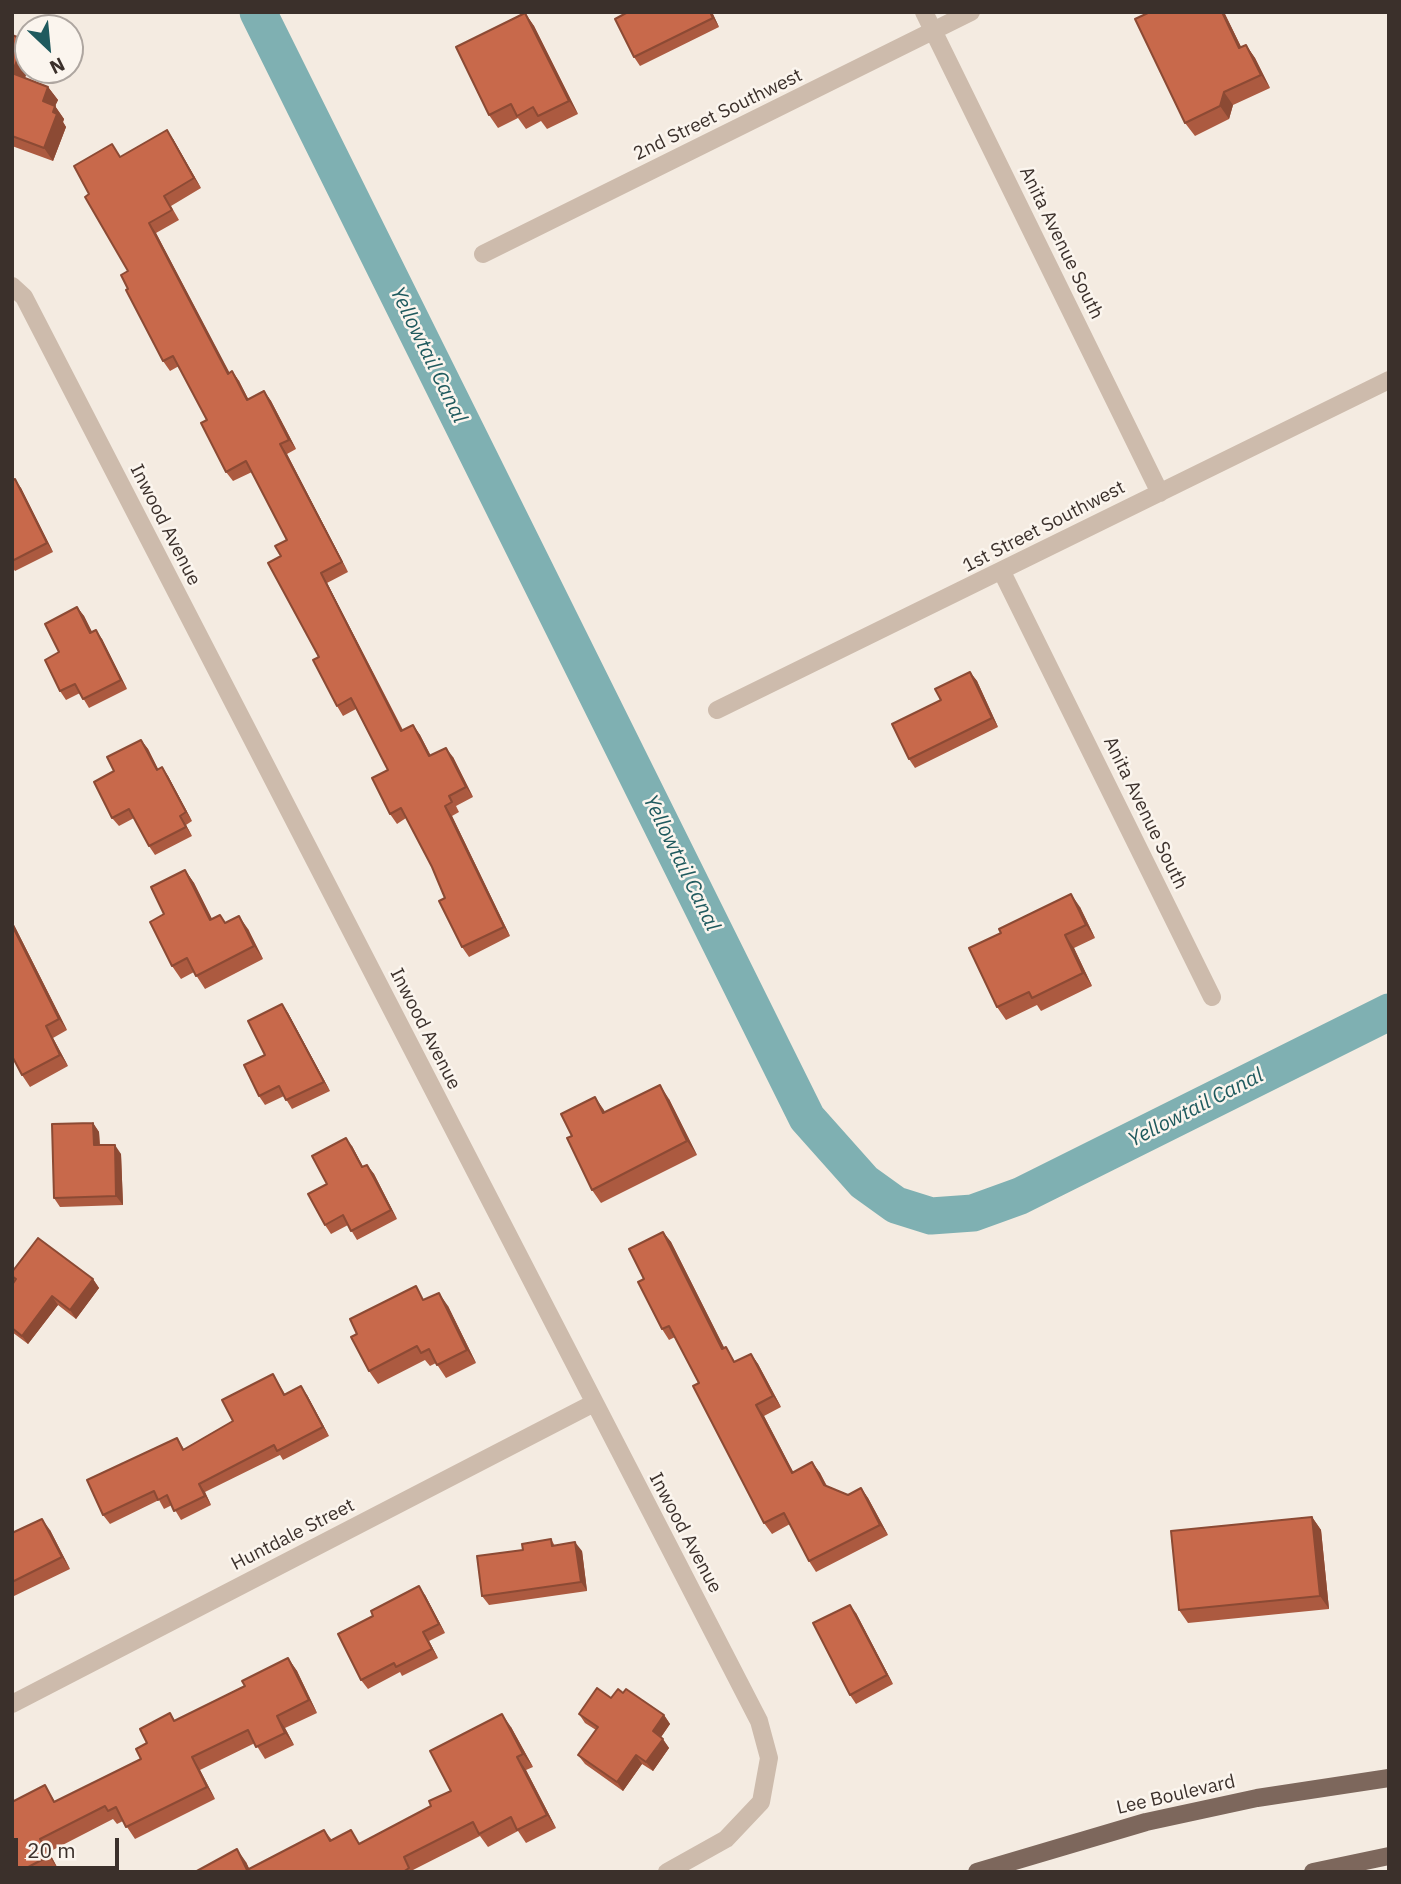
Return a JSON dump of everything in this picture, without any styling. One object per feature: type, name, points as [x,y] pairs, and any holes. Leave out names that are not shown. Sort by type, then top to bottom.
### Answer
[{"type":"main road","name":"Lee Boulevard","points":[[977,1872],[1146,1822],[1256,1798],[1389,1777]]},
{"type":"main road","points":[[1313,1872],[1389,1856]]},
{"type":"street","name":"Anita Avenue South","points":[[924,12],[1160,493]]},
{"type":"street","name":"2nd Street Southwest","points":[[483,254],[971,12]]},
{"type":"street","name":"Inwood Avenue","points":[[12,286],[24,297],[759,1721],[769,1758],[761,1802],[726,1839],[667,1872]]},
{"type":"street","name":"1st Street Southwest","points":[[717,710],[1389,380]]},
{"type":"street","name":"Anita Avenue South","points":[[1002,572],[1212,997]]},
{"type":"street","name":"Huntdale Street","points":[[12,1704],[594,1404]]},
{"type":"building","points":[[628,12],[710,12],[713,18],[634,57],[615,19]]},
{"type":"building","points":[[1150,12],[1222,12],[1239,48],[1246,45],[1261,75],[1224,92],[1220,106],[1185,123],[1135,19]]},
{"type":"building","points":[[525,13],[569,101],[538,116],[533,107],[517,116],[511,104],[489,115],[456,47]]},
{"type":"building","points":[[12,35],[14,68],[12,73]]},
{"type":"building","points":[[12,73],[14,84],[40,84],[48,87],[43,101],[55,106],[53,112],[57,114],[44,148],[12,136]]},
{"type":"building","points":[[167,130],[194,178],[164,196],[172,210],[149,223],[228,374],[232,371],[247,400],[264,391],[289,440],[280,444],[342,562],[321,573],[401,731],[413,725],[429,756],[446,748],[466,787],[449,796],[452,802],[445,806],[504,927],[462,947],[439,901],[445,898],[432,867],[401,808],[390,814],[372,778],[388,770],[351,698],[337,706],[313,660],[319,657],[268,563],[281,556],[275,546],[287,540],[246,461],[226,472],[201,423],[207,420],[173,356],[163,361],[126,290],[128,289],[121,275],[128,271],[85,197],[89,194],[74,166],[112,144],[120,157]]},
{"type":"building","points":[[15,479],[47,543],[12,561],[12,480]]},
{"type":"building","points":[[77,607],[90,633],[96,630],[121,680],[83,699],[75,684],[60,691],[45,660],[59,652],[45,624]]},
{"type":"building","points":[[970,672],[992,718],[909,759],[892,724],[941,700],[935,689]]},
{"type":"building","points":[[141,740],[157,770],[162,767],[186,812],[180,816],[186,827],[149,846],[129,809],[112,818],[94,782],[114,771],[107,757]]},
{"type":"building","points":[[185,870],[210,920],[220,915],[225,923],[239,916],[254,946],[196,976],[187,958],[172,966],[150,922],[164,914],[151,887]]},
{"type":"building","points":[[1071,894],[1086,925],[1065,935],[1083,973],[1032,998],[1029,992],[997,1007],[969,948],[1001,933],[999,929]]},
{"type":"building","points":[[12,925],[59,1019],[46,1026],[60,1055],[22,1075],[12,1056]]},
{"type":"building","points":[[282,1004],[324,1082],[286,1100],[279,1086],[259,1096],[244,1065],[265,1055],[248,1021]]},
{"type":"building","points":[[660,1085],[687,1141],[592,1190],[567,1138],[572,1136],[561,1114],[595,1097],[603,1113]]},
{"type":"building","points":[[93,1123],[94,1145],[115,1145],[116,1196],[54,1198],[52,1124]]},
{"type":"building","points":[[346,1138],[362,1167],[367,1165],[391,1210],[351,1231],[343,1215],[325,1225],[308,1194],[327,1184],[312,1156]]},
{"type":"building","points":[[663,1232],[722,1349],[726,1347],[734,1362],[751,1354],[773,1396],[756,1405],[792,1473],[812,1462],[824,1485],[848,1495],[861,1488],[880,1525],[809,1561],[784,1513],[764,1523],[693,1386],[699,1383],[669,1326],[662,1329],[638,1282],[644,1279],[629,1249]]},
{"type":"building","points":[[38,1238],[93,1279],[70,1310],[52,1296],[22,1336],[12,1328],[12,1285],[16,1279],[12,1272]]},
{"type":"building","points":[[416,1286],[423,1300],[439,1293],[467,1350],[437,1365],[429,1349],[421,1353],[417,1346],[369,1371],[351,1337],[357,1334],[350,1319]]},
{"type":"building","points":[[273,1374],[284,1395],[301,1386],[323,1427],[277,1451],[274,1445],[199,1484],[205,1496],[174,1511],[167,1495],[158,1500],[154,1491],[103,1515],[87,1480],[177,1438],[183,1450],[233,1421],[222,1400]]},
{"type":"building","points":[[1312,1517],[1320,1596],[1179,1610],[1171,1531]]},
{"type":"building","points":[[42,1519],[62,1557],[12,1582],[12,1533]]},
{"type":"building","points":[[551,1539],[552,1546],[575,1542],[581,1582],[482,1596],[477,1556],[523,1550],[522,1544]]},
{"type":"building","points":[[419,1586],[439,1624],[423,1632],[432,1649],[396,1667],[394,1663],[361,1680],[338,1634],[373,1616],[371,1611]]},
{"type":"building","points":[[850,1605],[887,1675],[850,1695],[813,1623]]},
{"type":"building","points":[[288,1658],[309,1700],[277,1716],[285,1733],[256,1747],[248,1730],[192,1757],[207,1787],[126,1827],[116,1807],[108,1811],[105,1806],[40,1839],[49,1856],[19,1872],[12,1872],[12,1802],[45,1785],[54,1802],[141,1759],[136,1749],[147,1743],[140,1729],[170,1713],[174,1721],[245,1686],[242,1681]]},
{"type":"building","points":[[597,1688],[611,1698],[618,1689],[623,1693],[626,1689],[664,1715],[653,1731],[663,1739],[646,1762],[636,1755],[617,1782],[578,1755],[598,1727],[579,1714]]},
{"type":"building","points":[[502,1714],[523,1754],[517,1757],[547,1815],[517,1830],[511,1817],[479,1834],[473,1822],[404,1857],[409,1868],[403,1872],[195,1872],[237,1849],[247,1870],[324,1830],[330,1841],[351,1830],[359,1844],[431,1806],[429,1801],[451,1791],[430,1751]]},
{"type":"waterway","name":"Yellowtail Canal","points":[[258,12],[807,1118],[864,1182],[896,1205],[931,1216],[973,1213],[1020,1196],[1389,1012]]}]
